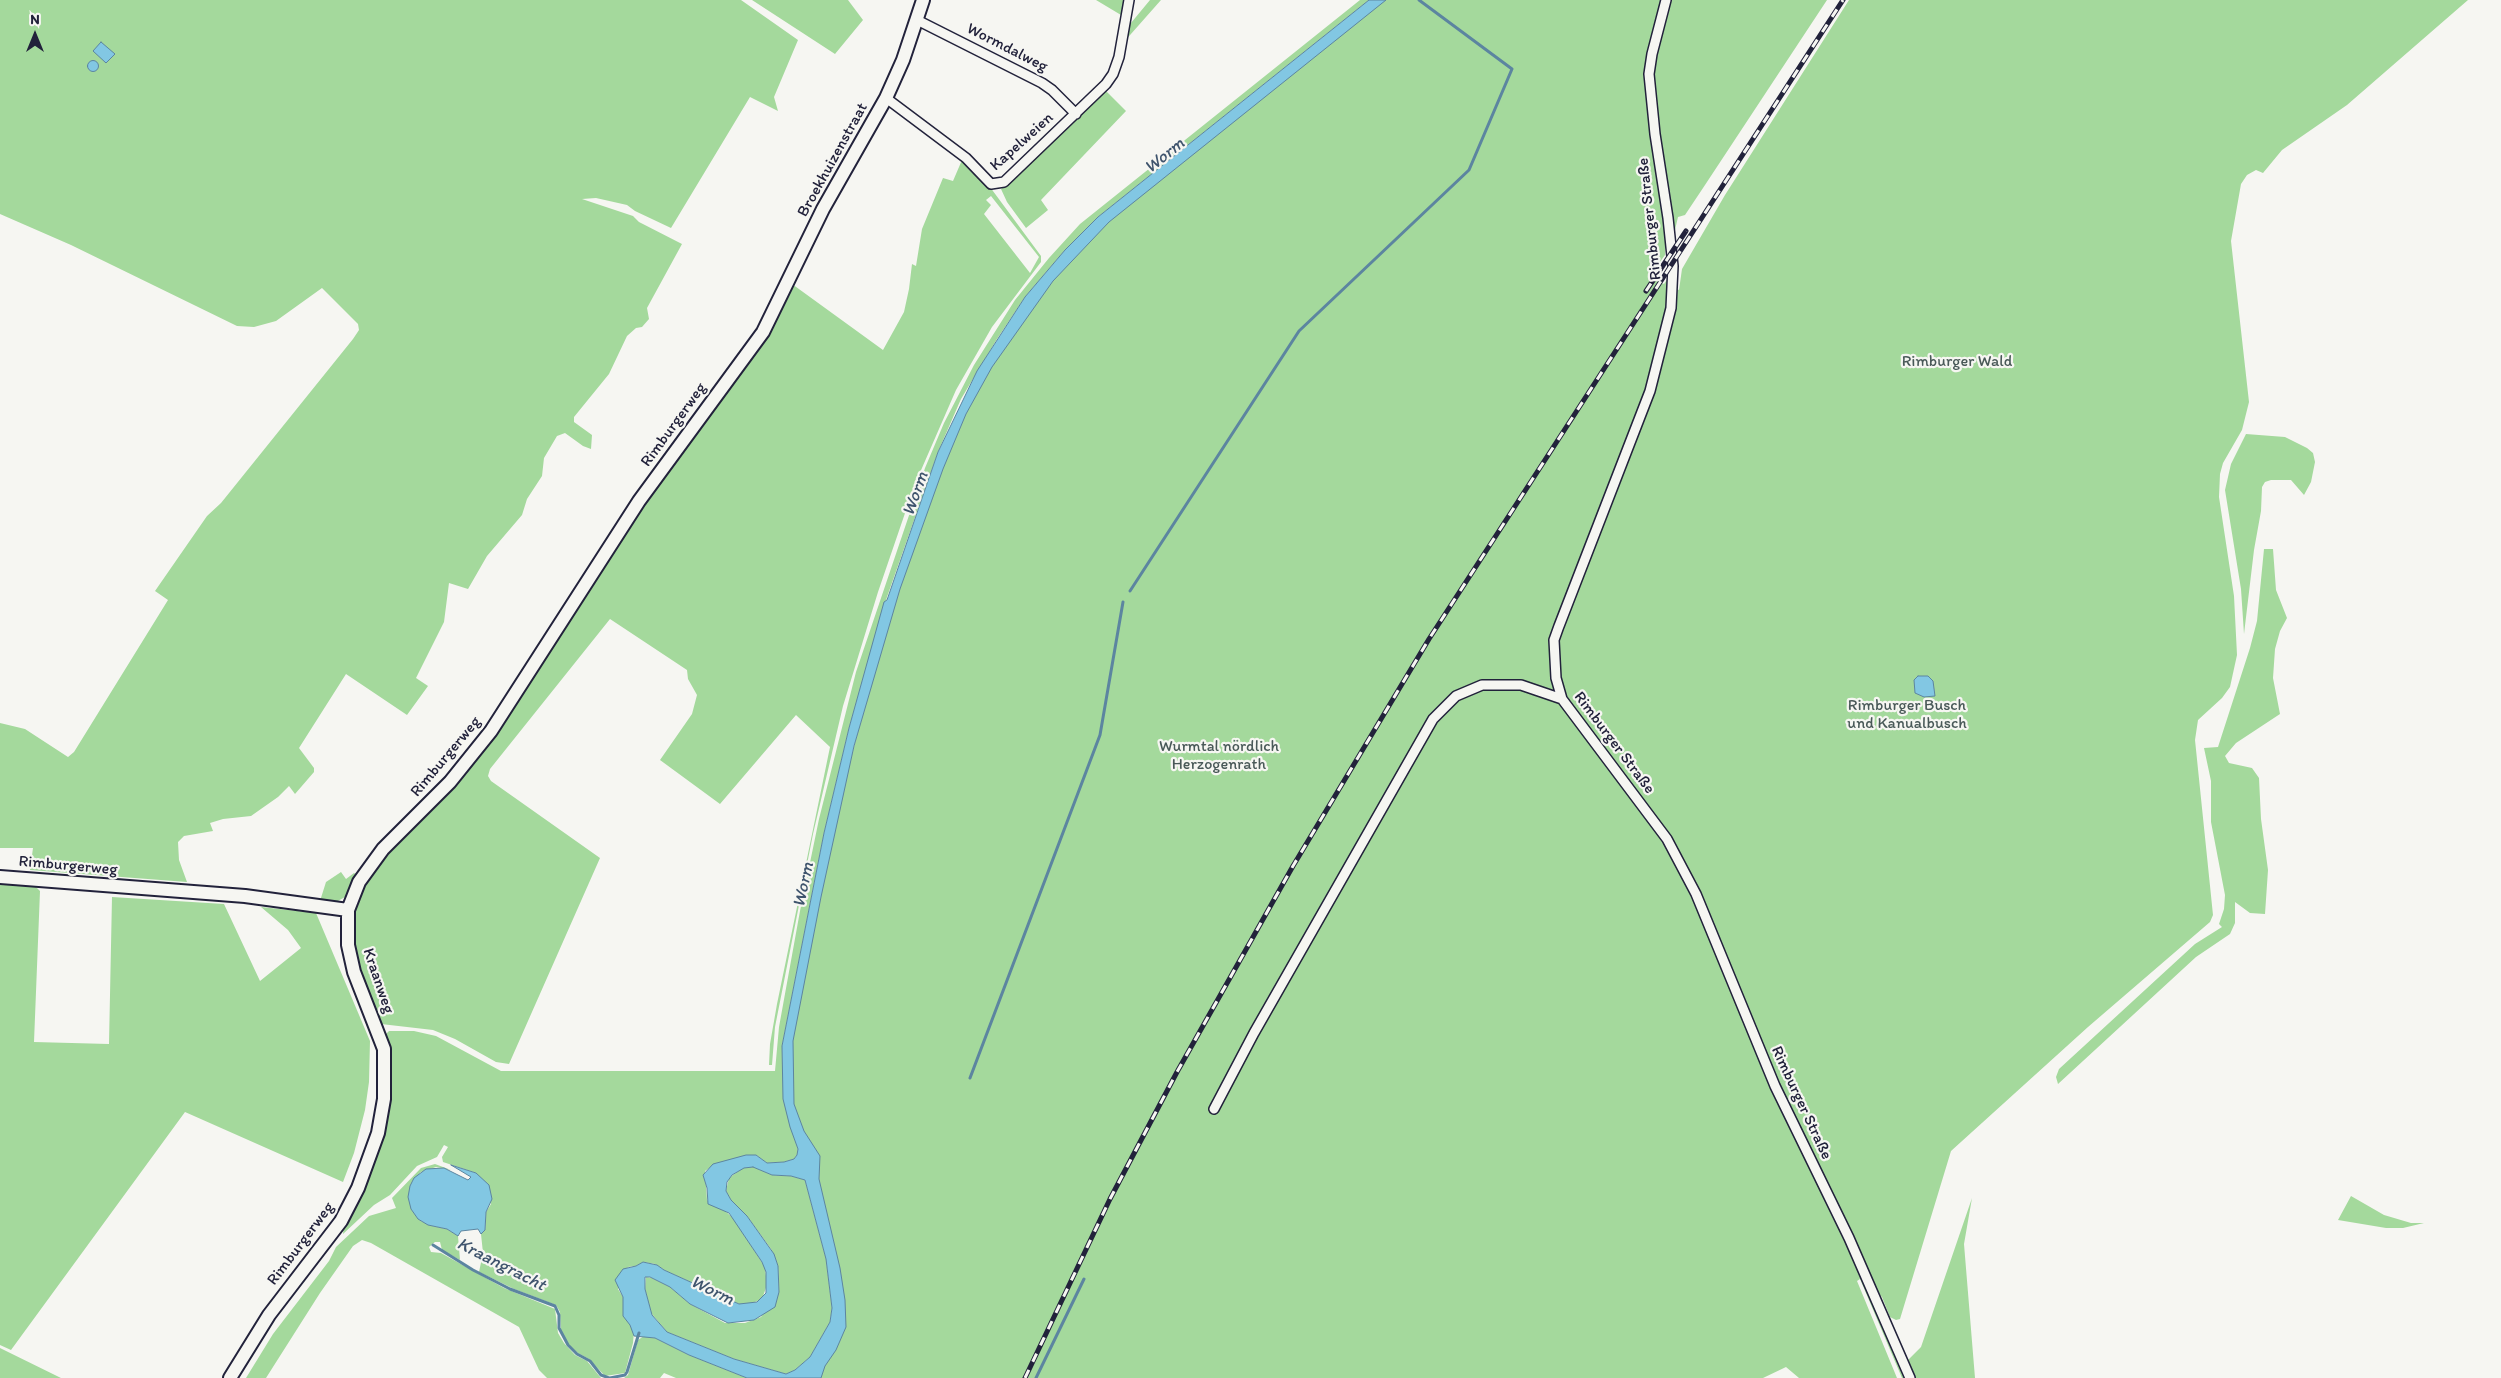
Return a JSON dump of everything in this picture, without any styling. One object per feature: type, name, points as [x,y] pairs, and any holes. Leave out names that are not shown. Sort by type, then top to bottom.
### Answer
[{"type":"street","name":"Broekhuizenstraat","points":[[762,332],[822,209],[886,98],[923,0]]},
{"type":"street","name":"Kapelweien","points":[[886,98],[966,158],[989,182],[994,184],[1004,182],[1076,114],[1113,74],[1119,57],[1129,0]]},
{"type":"street","name":"Rimburger Straße","points":[[1666,0],[1652,54],[1649,74],[1668,218],[1672,266],[1672,308],[1650,390],[1554,640],[1556,678],[1562,699],[1662,833],[1681,864],[1707,918],[1775,1086],[1849,1238],[1910,1378]]},
{"type":"street","name":"Wormdalweg","points":[[917,20],[1042,82],[1076,114]]},
{"type":"street","name":"Rimburgerweg","points":[[0,876],[245,896],[348,910],[360,882],[373,860],[450,782],[491,731],[634,509],[762,332]]},
{"type":"street","points":[[1214,1110],[1254,1032],[1433,719],[1456,696],[1482,685],[1522,685],[1562,699]]},
{"type":"street","name":"Kraanweg","points":[[348,910],[348,945],[351,958],[378,1032]]},
{"type":"street","name":"Rimburgerweg","points":[[230,1378],[269,1315],[334,1232],[358,1188],[378,1133],[384,1099],[385,1058],[378,1032]]},
{"type":"green space","points":[[0,0],[741,0],[798,40],[774,97],[778,111],[750,97],[671,228],[635,211],[627,205],[596,198],[582,199],[633,216],[639,222],[682,244],[647,308],[649,319],[642,327],[636,328],[627,336],[609,374],[574,417],[574,422],[592,435],[591,449],[583,446],[565,433],[557,436],[544,458],[542,476],[527,499],[522,515],[487,556],[468,589],[449,583],[444,622],[416,678],[428,686],[407,715],[346,674],[299,748],[314,768],[314,772],[295,794],[289,786],[278,797],[251,816],[223,819],[210,823],[213,831],[184,836],[178,842],[179,860],[187,882],[30,870],[33,848],[0,848],[0,723],[25,729],[68,757],[74,752],[168,600],[155,591],[207,516],[221,503],[353,339],[359,330],[358,324],[322,288],[276,321],[254,327],[237,326],[71,245],[0,214]]},
{"type":"green space","points":[[752,0],[848,0],[863,20],[835,54]]},
{"type":"green space","points":[[1096,0],[1125,0],[1121,15]]},
{"type":"green space","points":[[1150,0],[1161,0],[1123,43],[1126,29]]},
{"type":"green space","points":[[1360,0],[1369,0],[1098,217],[1065,250],[1025,297],[961,399],[938,452],[887,597],[849,728],[824,833],[782,1046],[784,1099],[798,1149],[797,1155],[794,1159],[784,1162],[767,1163],[756,1155],[749,1155],[717,1163],[705,1171],[707,1200],[723,1209],[733,1218],[765,1267],[767,1285],[762,1299],[750,1304],[739,1304],[664,1270],[655,1264],[643,1262],[636,1266],[628,1267],[618,1289],[623,1297],[623,1312],[634,1332],[633,1343],[625,1373],[605,1376],[589,1359],[569,1345],[561,1332],[560,1312],[556,1305],[514,1289],[479,1272],[483,1253],[481,1234],[485,1230],[486,1212],[491,1204],[476,1173],[443,1162],[442,1157],[448,1147],[444,1145],[437,1157],[417,1166],[390,1195],[374,1205],[343,1234],[344,1225],[368,1180],[384,1129],[391,1075],[390,1050],[385,1035],[389,1031],[414,1031],[436,1036],[501,1071],[775,1071],[779,1027],[800,911],[819,819],[856,672],[925,468],[944,423],[974,365],[1015,300],[1080,224]]},
{"type":"green space","points":[[1376,0],[1827,0],[1685,215],[1678,217],[1675,230],[1666,242],[1665,255],[1649,277],[1664,284],[1668,278],[1668,285],[1679,290],[1682,269],[1725,195],[1849,0],[2468,0],[2347,105],[2282,150],[2263,173],[2256,170],[2247,175],[2241,184],[2231,241],[2249,402],[2242,430],[2223,463],[2220,474],[2219,497],[2234,596],[2237,655],[2230,687],[2222,698],[2198,720],[2195,740],[2213,915],[2210,922],[2088,1027],[1951,1151],[1900,1319],[1896,1320],[1890,1317],[1882,1297],[1866,1284],[1906,1378],[1902,1378],[1860,1279],[1857,1281],[1897,1378],[1799,1378],[1786,1367],[1763,1378],[808,1378],[837,1310],[785,1070],[821,871],[896,588],[959,415],[1014,322],[1117,207]]},
{"type":"green space","points":[[1106,91],[1126,111],[1041,200],[1048,210],[1026,228],[1007,202],[1001,189]]},
{"type":"green space","points":[[962,160],[990,187],[1041,256],[1041,262],[992,327],[956,390],[915,484],[878,592],[843,706],[813,834],[775,1027],[772,1065],[769,1065],[770,1044],[777,1004],[830,747],[796,715],[720,804],[660,760],[692,714],[697,695],[688,679],[687,670],[610,619],[490,769],[488,776],[491,781],[600,858],[509,1064],[496,1062],[455,1039],[433,1030],[381,1024],[362,979],[354,949],[353,915],[364,883],[379,859],[419,821],[598,570],[792,284],[883,350],[904,312],[912,264],[916,266],[922,229],[943,178],[953,181]],"holes":[[[991,196],[1039,257],[1030,273],[984,214],[991,205],[986,200]]]},
{"type":"green space","points":[[2246,434],[2285,437],[2313,453],[2315,462],[2311,482],[2304,495],[2291,480],[2271,480],[2265,482],[2262,487],[2261,511],[2254,550],[2244,634],[2241,589],[2225,490],[2231,464]]},
{"type":"green space","points":[[2264,549],[2273,549],[2276,590],[2287,618],[2280,631],[2275,649],[2273,678],[2280,714],[2236,743],[2225,756],[2229,763],[2252,768],[2259,778],[2261,819],[2268,870],[2265,914],[2250,913],[2235,902],[2235,923],[2230,934],[2196,957],[2058,1084],[2056,1077],[2059,1069],[2195,944],[2222,927],[2219,924],[2224,909],[2225,895],[2211,822],[2211,781],[2204,748],[2218,747],[2250,648],[2257,621]]},
{"type":"green space","points":[[341,872],[346,879],[354,873],[357,875],[345,897],[336,902],[320,901],[326,882]]},
{"type":"green space","points":[[0,884],[34,885],[40,891],[34,1042],[109,1044],[112,897],[224,904],[260,981],[301,948],[288,930],[261,907],[316,913],[370,1041],[369,1082],[365,1110],[354,1153],[343,1182],[185,1112],[11,1350],[0,1345]]},
{"type":"green space","points":[[435,1164],[451,1170],[436,1167],[421,1172],[412,1182],[411,1209],[421,1221],[447,1229],[458,1236],[460,1260],[442,1250],[440,1242],[435,1242],[429,1247],[431,1252],[441,1253],[504,1288],[555,1309],[558,1333],[564,1343],[575,1355],[587,1361],[601,1378],[547,1378],[539,1370],[519,1327],[371,1243],[362,1240],[353,1246],[320,1293],[266,1378],[246,1378],[273,1334],[329,1261],[336,1247],[369,1216],[396,1208],[392,1198],[421,1168]]},
{"type":"green space","points":[[744,1167],[754,1167],[772,1175],[791,1176],[805,1180],[826,1259],[832,1308],[830,1322],[810,1357],[795,1370],[786,1374],[734,1359],[667,1332],[651,1313],[645,1289],[646,1277],[652,1278],[670,1287],[690,1304],[725,1323],[745,1323],[761,1317],[779,1292],[778,1266],[771,1249],[747,1216],[731,1200],[726,1191],[729,1178]]},
{"type":"green space","points":[[2351,1196],[2384,1215],[2411,1223],[2424,1223],[2403,1228],[2386,1228],[2338,1220]]},
{"type":"green space","points":[[1972,1198],[1964,1244],[1975,1378],[1915,1378],[1908,1360],[1921,1347]]},
{"type":"green space","points":[[644,1336],[655,1338],[689,1355],[747,1378],[676,1378],[664,1373],[660,1378],[624,1378],[628,1375],[638,1340]]},
{"type":"green space","points":[[0,1348],[2,1349],[61,1378],[0,1378]]},
{"type":"water","points":[[1369,0],[1386,0],[1109,222],[1053,281],[992,367],[966,414],[943,469],[900,589],[854,746],[821,897],[793,1041],[794,1104],[804,1131],[820,1156],[819,1179],[840,1268],[845,1300],[846,1327],[836,1350],[825,1366],[821,1378],[747,1378],[689,1355],[655,1338],[634,1336],[630,1325],[623,1316],[623,1297],[615,1280],[623,1269],[643,1262],[657,1265],[664,1270],[739,1304],[757,1302],[766,1293],[766,1272],[762,1262],[729,1213],[708,1204],[707,1188],[703,1175],[713,1164],[746,1155],[756,1155],[767,1163],[784,1162],[794,1159],[797,1155],[798,1149],[783,1099],[782,1046],[824,833],[849,728],[884,602],[887,600],[938,452],[977,371],[1025,297],[1065,250],[1098,217]],"holes":[[[753,1167],[772,1175],[791,1176],[805,1180],[826,1259],[832,1308],[830,1322],[810,1357],[795,1370],[786,1374],[734,1359],[667,1332],[652,1315],[645,1289],[645,1277],[650,1277],[670,1287],[690,1304],[728,1323],[754,1320],[775,1307],[779,1292],[778,1266],[774,1254],[747,1216],[731,1200],[726,1191],[727,1182],[732,1175],[744,1168]]]},
{"type":"water","points":[[101,42],[115,54],[106,63],[93,51]]},
{"type":"water","points":[[93,60],[99,66],[93,72],[87,66]]},
{"type":"water","points":[[1918,676],[1928,676],[1933,681],[1935,696],[1924,697],[1915,693],[1914,680]]},
{"type":"water","points":[[451,1165],[476,1173],[489,1185],[492,1199],[486,1212],[485,1230],[481,1234],[478,1229],[461,1231],[458,1236],[447,1229],[428,1225],[418,1219],[411,1209],[408,1197],[410,1186],[414,1178],[426,1169],[444,1168],[468,1180],[471,1177]]},
{"type":"waterway","points":[[1130,591],[1299,331],[1469,170],[1512,69],[1419,0]]},
{"type":"waterway","points":[[970,1078],[1100,735],[1123,602]]},
{"type":"waterway","name":"Kraangracht","points":[[433,1245],[473,1270],[510,1289],[555,1306],[559,1315],[559,1328],[568,1345],[577,1354],[590,1361],[601,1375],[609,1378]]},
{"type":"waterway","points":[[1036,1378],[1084,1279]]},
{"type":"waterway","name":"Kraangracht","points":[[610,1378],[625,1375],[627,1372],[639,1333]]},
{"type":"railway","points":[[1025,1378],[1110,1199],[1177,1072],[1293,866],[1429,639],[1843,0]]},
{"type":"railway","points":[[1646,291],[1686,231]]},
{"type":"water label","name":"Worm","points":[[1165,156]]},
{"type":"water label","name":"Worm","points":[[916,494]]},
{"type":"water label","name":"Worm","points":[[804,885]]},
{"type":"water label","name":"Worm","points":[[712,1291]]},
{"type":"park label","name":"Rimburger Wald","points":[[1957,362]]},
{"type":"park label","name":"Rimburger Busch und Kanualbusch","points":[[1907,715]]},
{"type":"park label","name":"Wurmtal nördlich Herzogenrath","points":[[1219,756]]}]
